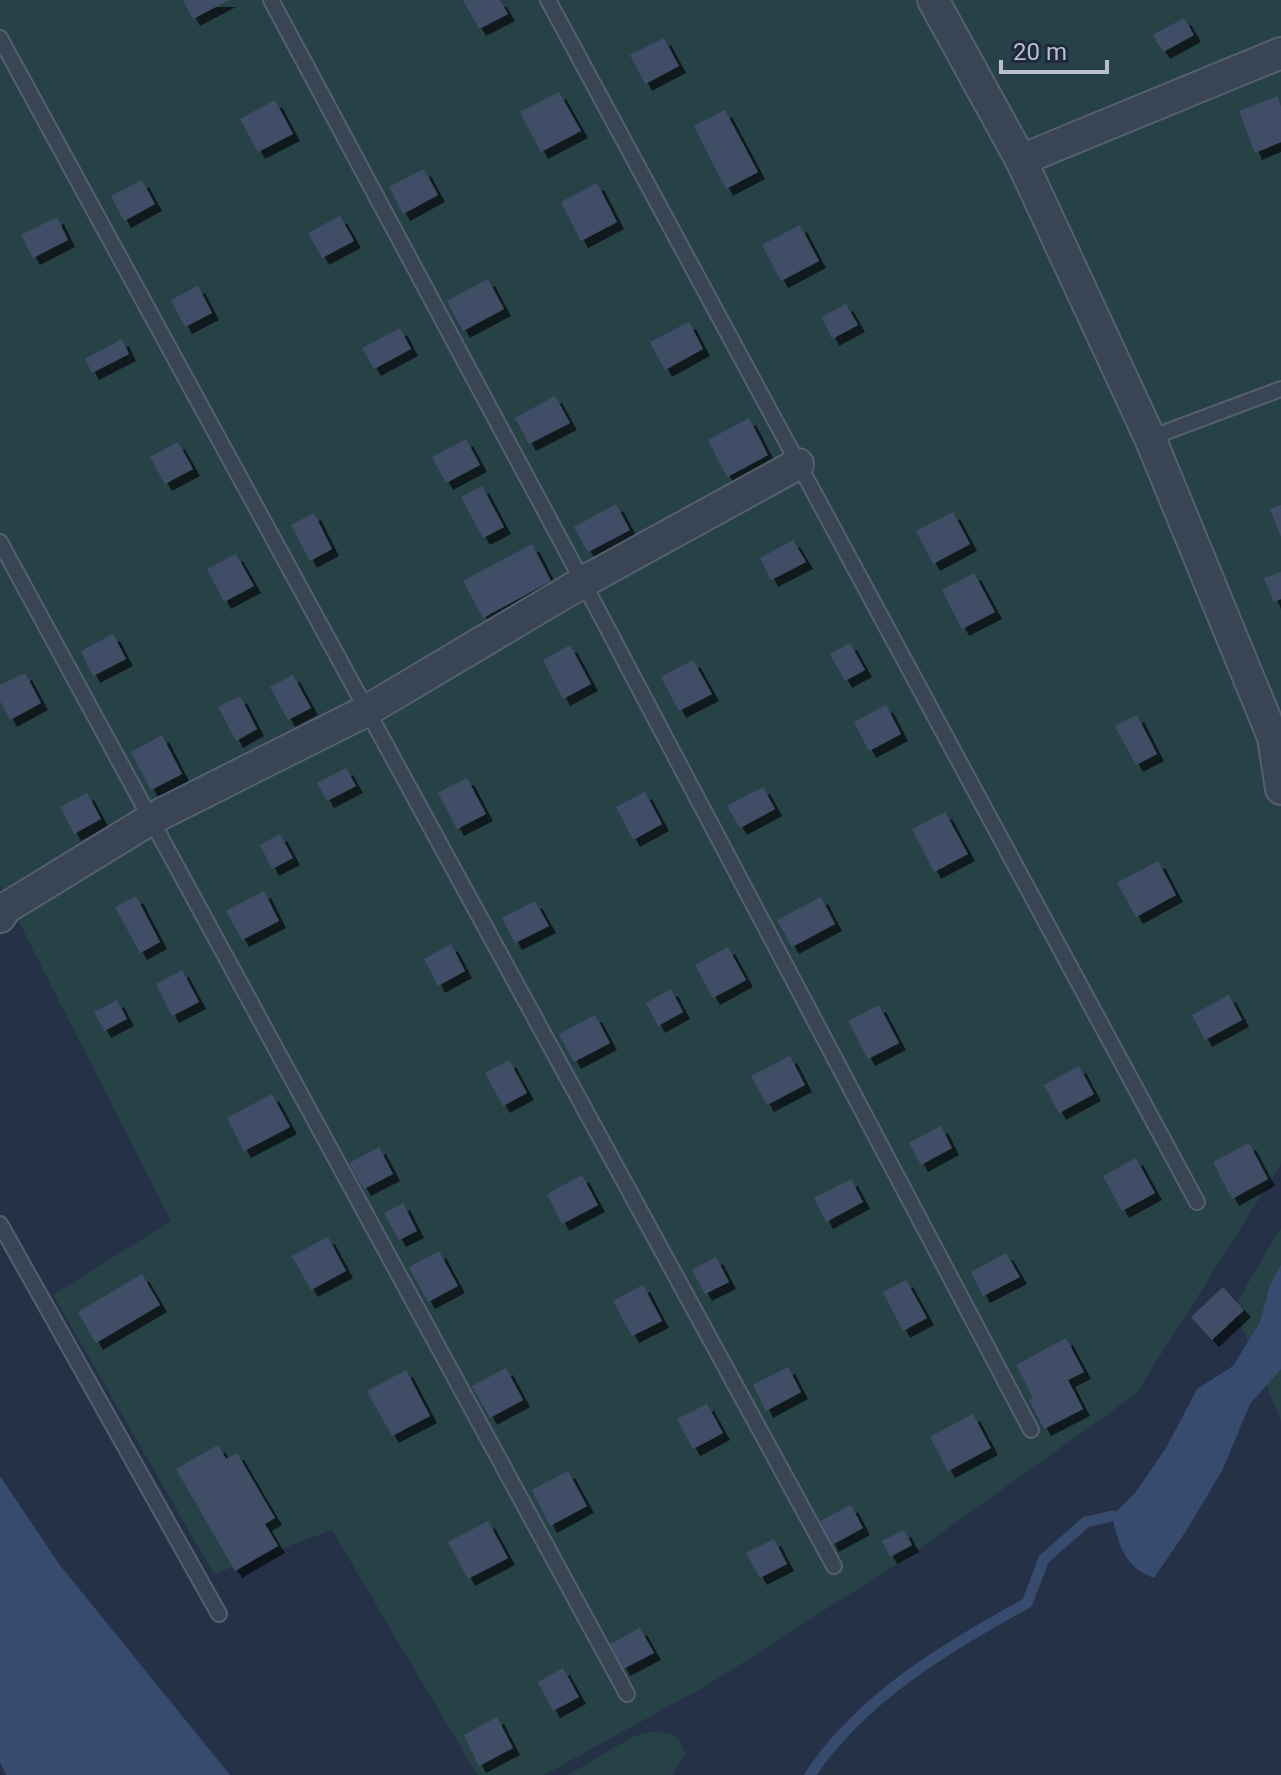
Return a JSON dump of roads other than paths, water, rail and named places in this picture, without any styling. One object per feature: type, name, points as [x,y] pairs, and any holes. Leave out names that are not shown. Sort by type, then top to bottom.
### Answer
[{"type":"street","points":[[933,0],[1021,160],[1150,438],[1277,736],[1281,789]]},
{"type":"street","points":[[1021,160],[1281,53]]},
{"type":"street","points":[[0,917],[6,908],[151,819],[366,711],[583,582],[798,464]]},
{"type":"lane","points":[[271,0],[1031,1430]]},
{"type":"lane","points":[[548,0],[1197,1202]]},
{"type":"lane","points":[[0,38],[834,1566]]},
{"type":"lane","points":[[1150,438],[1281,389]]},
{"type":"lane","points":[[0,542],[627,1694]]},
{"type":"lane","points":[[0,1224],[219,1614]]},
{"type":"water","points":[[1281,1265],[1281,1369],[1250,1404],[1223,1469],[1154,1578],[1136,1568],[1124,1554],[1112,1516],[1135,1493],[1166,1448],[1197,1389],[1233,1366],[1260,1322],[1270,1285]]},
{"type":"water","points":[[0,1476],[59,1564],[230,1775],[6,1775],[0,1762]]},
{"type":"waterway","points":[[810,1775],[831,1747],[880,1698],[937,1656],[1027,1603],[1044,1559],[1086,1522],[1112,1516]]}]
